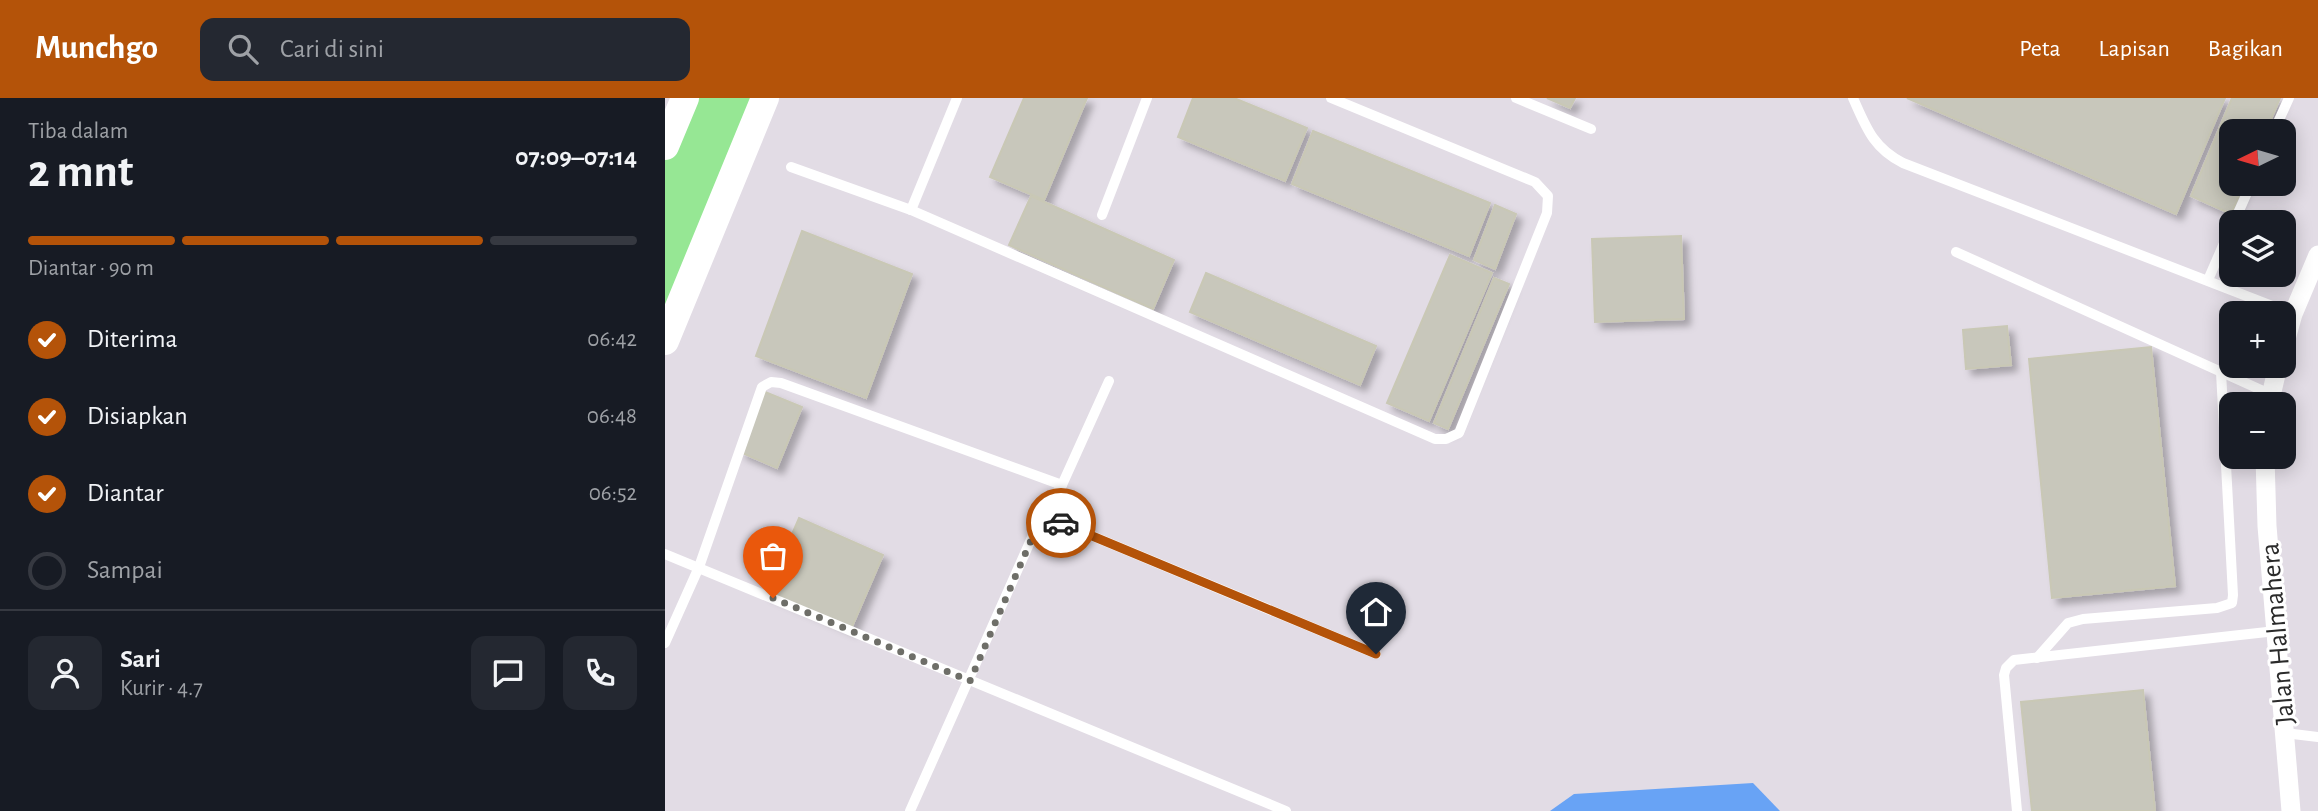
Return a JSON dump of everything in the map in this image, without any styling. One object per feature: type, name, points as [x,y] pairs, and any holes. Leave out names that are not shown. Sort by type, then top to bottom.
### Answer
[{"type":"street","points":[[665,146],[685,98]]},
{"type":"street","points":[[665,341],[765,98]]},
{"type":"street","points":[[2296,307],[2318,256]]},
{"type":"street","name":"Jalan Halmahera","points":[[2265,469],[2267,526],[2291,811]]},
{"type":"lane","points":[[911,210],[957,98]]},
{"type":"lane","points":[[1102,215],[1147,98]]},
{"type":"lane","points":[[791,167],[911,210],[1435,439],[1446,439],[1459,433],[1547,213],[1548,196],[1535,182],[1331,98]]},
{"type":"lane","points":[[1516,98],[1591,129]]},
{"type":"lane","points":[[1853,98],[1867,130],[1880,149],[1903,163],[2260,301]]},
{"type":"lane","points":[[2279,119],[2289,98]]},
{"type":"lane","points":[[1956,252],[2219,371]]},
{"type":"lane","points":[[2208,280],[2219,255]]},
{"type":"lane","points":[[2037,657],[2068,623],[2083,619],[2217,608],[2232,603],[2221,378]]},
{"type":"lane","points":[[2232,378],[2257,392]]},
{"type":"lane","points":[[910,811],[1042,515],[1062,485],[1109,381]]},
{"type":"lane","points":[[665,643],[699,567],[762,387],[771,382],[781,383],[1062,485]]},
{"type":"lane","points":[[1042,515],[1376,654]]},
{"type":"lane","points":[[665,554],[1286,811]]},
{"type":"lane","points":[[2017,811],[2004,675],[2006,668],[2014,660],[2276,631]]},
{"type":"lane","points":[[2285,733],[2318,737]]},
{"type":"shaded area","points":[[665,98],[2318,98],[2318,811],[665,811]]},
{"type":"green space","points":[[685,98],[766,98],[665,344],[665,146]]},
{"type":"water","points":[[1753,783],[1780,811],[1550,811],[1574,794]]},
{"type":"building","points":[[1024,98],[1087,98],[1044,200],[990,177]]},
{"type":"building","points":[[1193,98],[1234,98],[1307,128],[1285,181],[1178,137]]},
{"type":"building","points":[[1547,98],[1575,98],[1570,108]]},
{"type":"building","points":[[1907,98],[2225,98],[2176,214]]},
{"type":"building","points":[[2232,98],[2280,98],[2271,119],[2223,119]]},
{"type":"building","points":[[2219,129],[2219,196],[2239,196],[2233,210],[2222,210],[2191,196]]},
{"type":"building","points":[[1313,131],[1490,203],[1469,256],[1292,184]]},
{"type":"building","points":[[1031,196],[1174,260],[1153,309],[1009,245]]},
{"type":"building","points":[[1495,205],[1516,214],[1495,269],[1474,260]]},
{"type":"building","points":[[802,231],[912,274],[866,398],[756,356]]},
{"type":"building","points":[[1681,236],[1684,319],[1595,322],[1592,239]]},
{"type":"building","points":[[1450,255],[1492,273],[1429,421],[1387,403]]},
{"type":"building","points":[[1206,273],[1376,346],[1360,385],[1190,312]]},
{"type":"building","points":[[1494,278],[1509,284],[1448,429],[1434,423]]},
{"type":"building","points":[[2007,326],[2011,365],[1966,369],[1963,330]]},
{"type":"building","points":[[2151,347],[2175,586],[2052,598],[2029,359]]},
{"type":"building","points":[[765,392],[802,407],[777,468],[740,452]]},
{"type":"building","points":[[799,518],[883,555],[851,629],[767,592]]},
{"type":"building","points":[[2143,690],[2155,811],[2032,811],[2021,702]]},
{"type":"way so far","points":[[773,598],[970,681],[1042,515],[1061,523]]},
{"type":"route","points":[[1061,523],[1376,654]]}]
